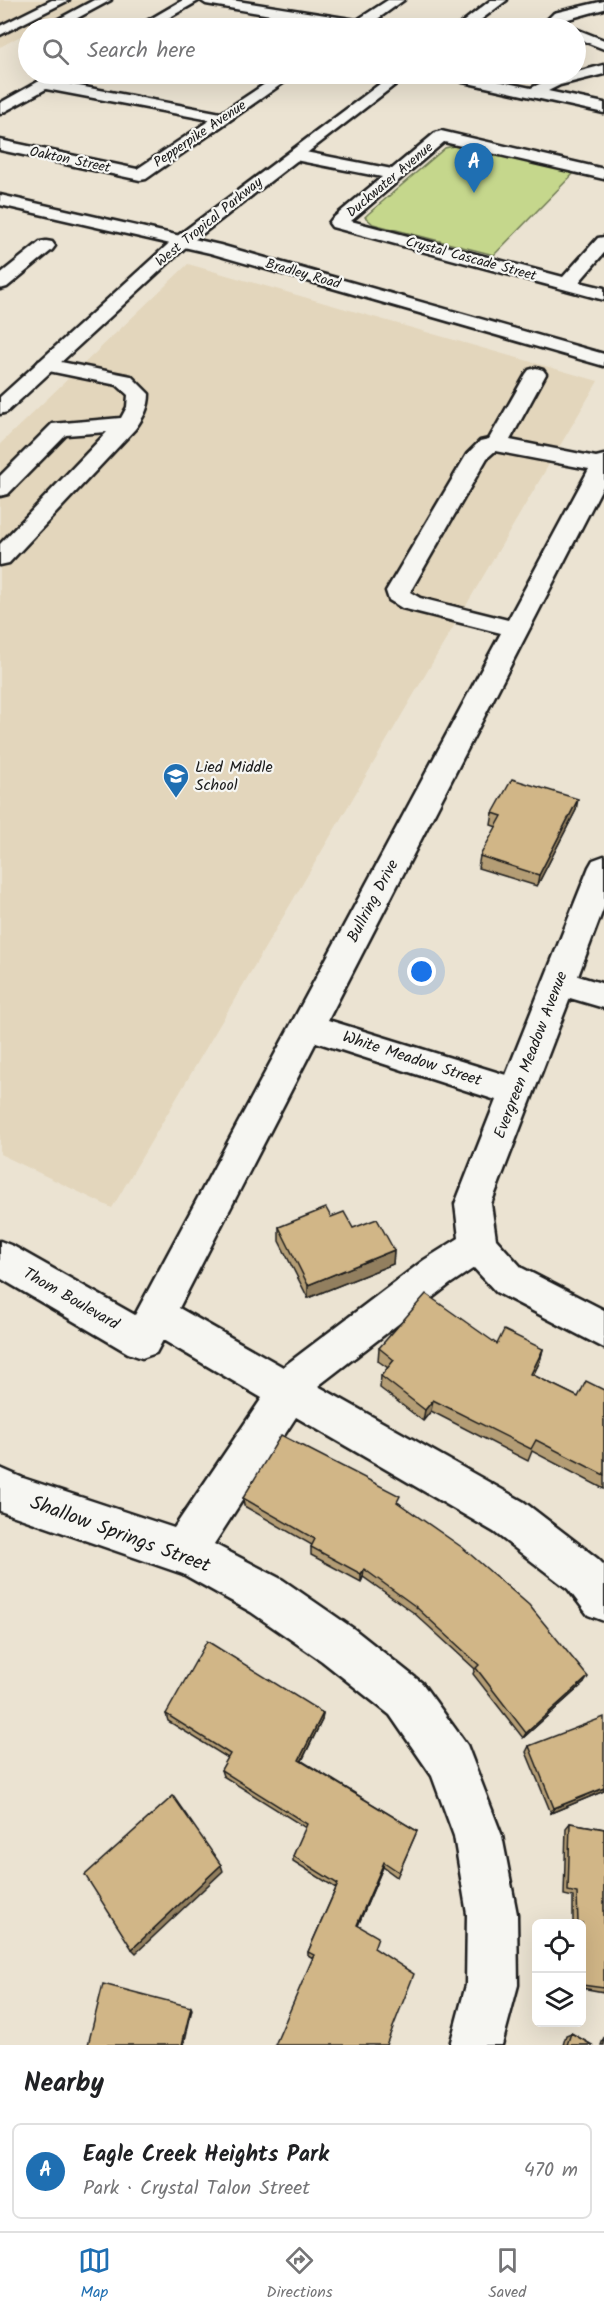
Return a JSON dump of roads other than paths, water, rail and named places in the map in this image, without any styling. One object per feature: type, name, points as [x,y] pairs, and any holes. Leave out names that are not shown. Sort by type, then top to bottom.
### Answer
[{"type":"street","points":[[27,18],[62,0]]},
{"type":"street","points":[[69,18],[104,0]]},
{"type":"street","points":[[160,18],[192,0]]},
{"type":"street","points":[[206,0],[307,18]]},
{"type":"street","points":[[371,18],[398,0]]},
{"type":"street","points":[[476,18],[500,0]]},
{"type":"street","points":[[559,18],[559,16],[604,5]]},
{"type":"street","points":[[35,14],[61,18]]},
{"type":"street","points":[[0,31],[18,22]]},
{"type":"street","points":[[586,37],[604,45]]},
{"type":"street","points":[[586,74],[604,69]]},
{"type":"street","points":[[0,109],[44,84],[223,118]]},
{"type":"street","name":"Pepperpike Avenue","points":[[140,175],[274,84]]},
{"type":"street","name":"West Tropical Parkway","points":[[0,408],[182,241],[389,84]]},
{"type":"street","points":[[491,84],[604,108]]},
{"type":"street","points":[[533,93],[551,84]]},
{"type":"street","name":"Duckwater Avenue","points":[[338,223],[441,136],[604,174]]},
{"type":"street","name":"Oakton Street","points":[[0,145],[140,175]]},
{"type":"street","points":[[295,155],[396,175]]},
{"type":"street","name":"Bradley Road","points":[[0,200],[182,241],[604,360]]},
{"type":"street","name":"Crystal Cascade Street","points":[[338,223],[604,294]]},
{"type":"street","points":[[567,284],[604,242]]},
{"type":"street","points":[[0,283],[46,246]]},
{"type":"street","points":[[0,558],[127,424],[136,413],[139,403],[139,394],[124,380],[46,365]]},
{"type":"street","points":[[497,444],[536,374]]},
{"type":"street","points":[[0,489],[60,429],[127,424]]},
{"type":"street","points":[[515,629],[411,603],[398,595],[478,454],[488,446],[497,444],[603,464]]},
{"type":"street","name":"Bullring Drive","points":[[148,1328],[603,464]]},
{"type":"street","name":"Evergreen Meadow Avenue","points":[[478,1246],[473,1203],[604,867]]},
{"type":"street","points":[[559,982],[604,996]]},
{"type":"street","name":"White Meadow Street","points":[[307,1026],[516,1092]]},
{"type":"street","points":[[183,1553],[299,1377],[437,1272],[478,1246],[509,1280],[604,1330]]},
{"type":"street","name":"Thom Boulevard","points":[[0,1258],[290,1392],[509,1517],[583,1574],[604,1599]]},
{"type":"street","name":"Shallow Springs Street","points":[[0,1489],[17,1497],[183,1553],[267,1596],[338,1645],[406,1699],[450,1762],[478,1836],[492,1914],[492,1985],[476,2045]]},
{"type":"place","name":"Eagle Creek Heights Park","points":[[474,193]]},
{"type":"place","name":"Lied Middle School","points":[[176,799]]}]
